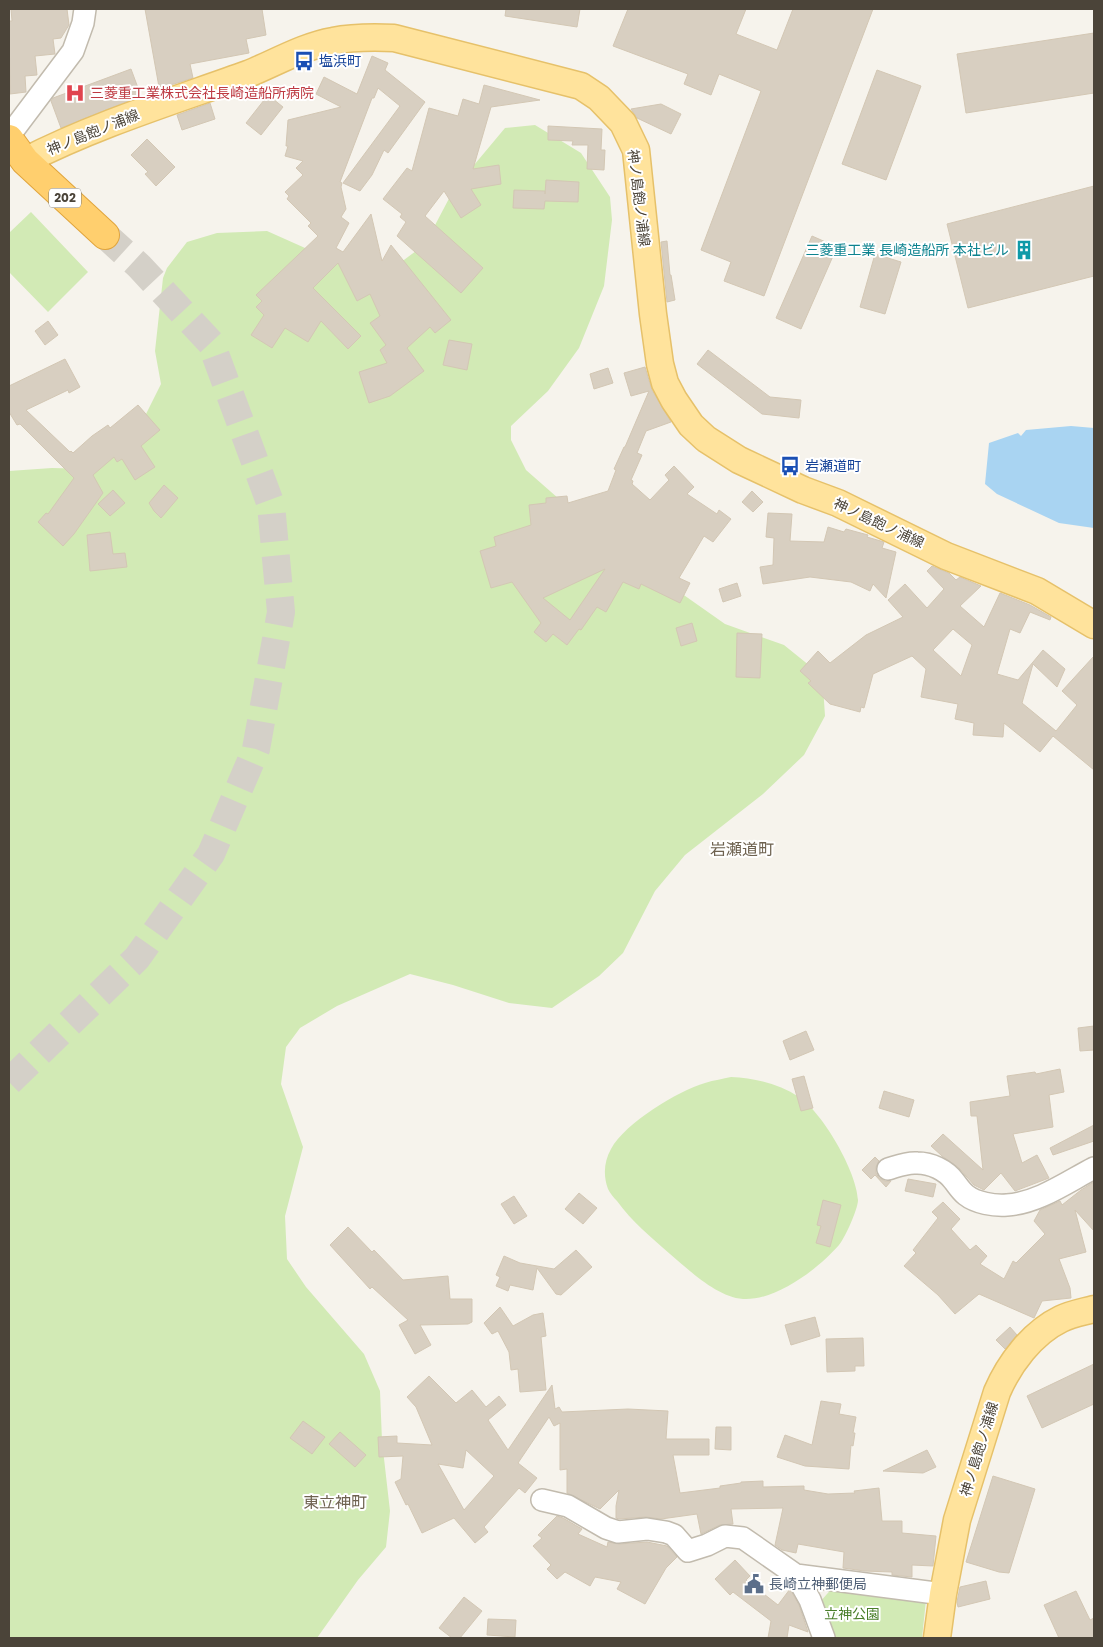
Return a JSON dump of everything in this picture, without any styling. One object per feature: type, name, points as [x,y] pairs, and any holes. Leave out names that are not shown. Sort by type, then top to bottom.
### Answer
[{"type":"highway","name":"202","points":[[9,138],[25,161],[105,235]]},
{"type":"main road","name":"神ノ島飽ノ浦線","points":[[25,161],[60,143],[259,69],[299,52],[331,41],[366,36],[394,38],[581,86],[598,98],[623,123],[636,150],[660,364],[674,400],[692,425],[706,438],[739,460],[803,490],[838,503],[946,556],[1037,591],[1094,625]]},
{"type":"main road","name":"神ノ島飽ノ浦線","points":[[937,1638],[957,1520],[1002,1379],[1019,1354],[1050,1326],[1071,1315],[1094,1309]]},
{"type":"street","points":[[9,138],[73,51],[83,23],[85,9]]},
{"type":"street","points":[[888,1169],[907,1163],[932,1165],[948,1175],[972,1199],[1007,1205],[1032,1199],[1094,1168]]},
{"type":"street","points":[[542,1500],[568,1506],[606,1528],[618,1532],[647,1529],[666,1532],[674,1535],[688,1550],[707,1545],[725,1536],[743,1538],[796,1575],[810,1600],[824,1638]]},
{"type":"street","points":[[796,1575],[943,1594]]},
{"type":"street","points":[[810,1600],[825,1579]]},
{"type":"green space","points":[[535,125],[581,153],[610,197],[612,220],[604,286],[579,348],[548,391],[511,426],[511,440],[526,470],[607,541],[725,624],[784,645],[810,666],[823,686],[825,716],[804,755],[763,794],[685,855],[655,891],[623,953],[599,976],[552,1008],[509,1003],[453,985],[410,974],[337,1006],[300,1028],[286,1047],[281,1084],[303,1147],[285,1216],[287,1259],[306,1287],[364,1354],[380,1391],[382,1441],[390,1511],[386,1547],[358,1580],[317,1638],[9,1638],[9,471],[52,468],[92,469],[136,434],[161,384],[155,351],[163,278],[167,268],[187,242],[217,233],[267,231],[323,256],[385,274],[416,251],[433,229],[454,189],[505,128]]},
{"type":"green space","points":[[31,212],[88,272],[48,312],[9,272],[9,233]]},
{"type":"green space","points":[[731,1077],[758,1080],[775,1085],[791,1092],[808,1105],[828,1129],[845,1159],[852,1174],[858,1200],[854,1216],[839,1245],[820,1264],[782,1289],[756,1298],[743,1299],[723,1294],[695,1275],[629,1216],[608,1189],[605,1179],[606,1164],[611,1149],[618,1139],[640,1119],[653,1109],[694,1087]]},
{"type":"green space","name":"立神公園","points":[[834,1586],[926,1600],[922,1638],[832,1638],[820,1602]]},
{"type":"water","points":[[1071,426],[1094,428],[1094,528],[1059,523],[997,494],[985,484],[989,443],[1018,433],[1021,436],[1026,430]]},
{"type":"building","points":[[11,9],[67,9],[69,25],[61,38],[53,39],[55,54],[35,56],[37,75],[25,76],[26,92],[10,94],[9,21],[12,21]]},
{"type":"building","points":[[145,9],[262,9],[266,35],[246,39],[249,53],[190,64],[193,78],[159,87]]},
{"type":"building","points":[[506,9],[580,9],[577,27],[505,16]]},
{"type":"building","points":[[628,9],[746,9],[736,34],[777,50],[793,9],[873,9],[764,296],[724,281],[731,262],[701,250],[761,91],[719,74],[711,95],[684,84],[688,74],[613,46]]},
{"type":"building","points":[[1094,33],[1094,93],[966,113],[957,54]]},
{"type":"building","points":[[372,56],[388,63],[385,70],[425,102],[388,153],[384,150],[372,175],[360,191],[343,183],[400,106],[378,88],[374,98],[372,98],[340,182],[342,183],[341,187],[346,209],[341,217],[349,223],[336,248],[343,252],[371,214],[382,261],[391,245],[451,320],[435,333],[430,327],[407,348],[424,371],[390,396],[369,403],[359,372],[387,363],[380,350],[386,345],[370,323],[380,316],[370,294],[357,301],[338,263],[313,288],[361,336],[348,349],[321,321],[308,342],[285,328],[272,348],[251,335],[264,315],[256,307],[262,301],[256,295],[318,236],[308,226],[311,223],[287,199],[289,196],[285,192],[303,175],[296,168],[303,161],[285,156],[288,146],[286,146],[288,120],[341,107],[316,94],[324,77],[357,94]]},
{"type":"building","points":[[131,69],[141,96],[61,128],[51,101],[53,98]]},
{"type":"building","points":[[877,70],[921,86],[886,180],[842,164]]},
{"type":"building","points":[[484,85],[540,100],[491,107],[473,169],[499,165],[501,184],[471,189],[481,205],[461,218],[444,191],[425,216],[483,268],[461,293],[397,236],[406,222],[400,217],[402,214],[383,199],[407,168],[412,171],[429,108],[458,116],[463,99],[479,104]]},
{"type":"building","points":[[268,95],[283,107],[261,135],[246,123]]},
{"type":"building","points":[[210,103],[215,119],[182,130],[177,115]]},
{"type":"building","points":[[661,104],[681,114],[671,134],[637,118],[631,109]]},
{"type":"building","points":[[548,126],[602,129],[601,150],[605,150],[604,170],[587,169],[588,145],[572,145],[573,141],[548,140]]},
{"type":"building","points":[[147,139],[175,167],[156,186],[145,174],[148,172],[131,155]]},
{"type":"building","points":[[546,180],[579,182],[578,202],[545,201],[544,209],[513,208],[514,190],[545,191],[545,194]]},
{"type":"building","name":"三菱重工業 長崎造船所 本社ビル","points":[[1094,186],[1094,276],[968,308],[947,224]]},
{"type":"building","points":[[812,236],[837,247],[801,329],[776,318]]},
{"type":"building","points":[[667,241],[670,275],[675,300],[667,302],[661,242]]},
{"type":"building","points":[[875,254],[901,262],[885,314],[860,307]]},
{"type":"building","points":[[48,321],[58,335],[45,345],[35,331]]},
{"type":"building","points":[[449,340],[472,344],[467,370],[443,365]]},
{"type":"building","points":[[708,350],[770,397],[801,400],[799,418],[762,414],[697,364]]},
{"type":"building","points":[[65,359],[80,387],[69,393],[68,390],[26,410],[70,452],[73,453],[108,425],[110,428],[138,405],[160,430],[141,446],[155,467],[135,480],[122,459],[117,462],[114,457],[93,475],[103,493],[74,534],[63,546],[38,522],[46,513],[48,514],[74,478],[20,424],[17,425],[9,412],[9,386]]},
{"type":"building","points":[[645,367],[652,390],[671,422],[646,431],[637,453],[642,455],[631,480],[633,481],[632,484],[650,500],[669,480],[665,475],[674,466],[694,487],[687,494],[717,514],[719,510],[731,519],[713,542],[704,536],[679,578],[690,583],[680,603],[641,584],[639,589],[623,582],[606,612],[597,607],[581,630],[579,629],[567,645],[553,634],[546,642],[534,632],[541,623],[512,582],[491,588],[480,551],[496,546],[494,537],[531,525],[529,505],[546,503],[546,498],[567,496],[568,503],[608,491],[616,470],[614,469],[649,391],[631,396],[624,373]],"holes":[[[605,569],[570,620],[543,598]]]},
{"type":"building","points":[[608,368],[613,383],[594,389],[590,374]]},
{"type":"building","points":[[164,485],[178,498],[161,518],[149,503]]},
{"type":"building","points":[[113,490],[125,503],[110,516],[98,504]]},
{"type":"building","points":[[752,491],[763,502],[753,512],[742,502]]},
{"type":"building","points":[[768,513],[792,514],[790,541],[824,542],[828,527],[844,532],[846,529],[884,542],[882,548],[896,552],[886,598],[873,584],[870,591],[851,582],[810,577],[763,584],[760,567],[773,565],[774,538],[766,537]]},
{"type":"building","points":[[110,532],[113,554],[125,553],[127,567],[90,571],[87,535]]},
{"type":"building","points":[[932,566],[949,573],[956,580],[960,577],[981,586],[960,606],[984,627],[1000,593],[1030,605],[1051,617],[1050,620],[1030,612],[1020,633],[1010,629],[997,674],[1018,680],[1043,650],[1065,669],[1057,687],[1033,664],[1022,703],[1056,731],[1077,705],[1062,691],[1094,656],[1094,770],[1053,736],[1040,752],[1004,723],[1003,737],[973,735],[974,723],[955,719],[958,704],[921,697],[926,669],[912,656],[873,674],[864,708],[861,707],[860,712],[830,704],[808,683],[811,681],[800,671],[818,651],[830,663],[866,635],[903,617],[888,600],[905,584],[927,608],[944,589],[927,571]],"holes":[[[953,629],[972,645],[961,676],[933,650]]]},
{"type":"building","points":[[737,583],[741,596],[723,602],[719,589]]},
{"type":"building","points":[[692,623],[697,641],[681,646],[676,628]]},
{"type":"building","points":[[737,633],[762,634],[760,678],[736,677]]},
{"type":"building","points":[[1094,1026],[1094,1050],[1080,1051],[1078,1028]]},
{"type":"building","points":[[806,1031],[814,1050],[790,1060],[783,1041]]},
{"type":"building","points":[[1060,1069],[1064,1092],[1049,1095],[1053,1127],[1013,1134],[1022,1163],[1037,1155],[1049,1178],[1015,1191],[1001,1173],[984,1190],[974,1185],[959,1168],[931,1146],[943,1134],[983,1170],[977,1116],[971,1116],[970,1102],[1010,1096],[1007,1076],[1035,1072],[1036,1074]]},
{"type":"building","points":[[804,1076],[813,1108],[801,1111],[792,1079]]},
{"type":"building","points":[[884,1091],[914,1100],[909,1117],[879,1108]]},
{"type":"building","points":[[1094,1125],[1094,1141],[1053,1155],[1050,1148]]},
{"type":"building","points":[[875,1157],[879,1161],[876,1173],[879,1178],[891,1181],[886,1187],[875,1175],[871,1179],[862,1170]]},
{"type":"building","points":[[908,1179],[936,1184],[933,1197],[905,1191]]},
{"type":"building","points":[[1094,1182],[1094,1231],[1075,1210],[1086,1252],[1059,1259],[1070,1288],[1071,1298],[1042,1301],[1034,1318],[979,1294],[955,1314],[938,1295],[904,1266],[916,1253],[913,1250],[938,1218],[932,1212],[943,1202],[960,1219],[951,1229],[970,1250],[976,1245],[987,1256],[980,1264],[1004,1279],[1013,1261],[1016,1263],[1045,1234],[1034,1221],[1040,1210],[1060,1201],[1062,1205]]},
{"type":"building","points":[[579,1193],[597,1208],[583,1224],[565,1209]]},
{"type":"building","points":[[514,1196],[527,1216],[514,1224],[501,1204]]},
{"type":"building","points":[[823,1200],[841,1205],[830,1247],[816,1243],[821,1226],[817,1225]]},
{"type":"building","points":[[348,1227],[403,1280],[448,1276],[450,1299],[472,1299],[472,1322],[468,1324],[420,1325],[431,1345],[415,1354],[399,1325],[408,1320],[372,1287],[370,1289],[330,1245]]},
{"type":"building","points":[[576,1250],[592,1267],[561,1295],[556,1294],[537,1268],[533,1290],[510,1285],[508,1291],[496,1286],[500,1277],[496,1275],[504,1256],[520,1263],[554,1269]]},
{"type":"building","points":[[500,1307],[513,1326],[533,1315],[543,1313],[546,1336],[541,1337],[546,1390],[520,1392],[518,1369],[511,1370],[509,1352],[498,1331],[492,1334],[484,1323]]},
{"type":"building","points":[[815,1317],[820,1336],[791,1345],[785,1325]]},
{"type":"building","points":[[1010,1327],[1017,1335],[1005,1349],[996,1340]]},
{"type":"building","points":[[863,1338],[864,1366],[855,1366],[855,1371],[827,1372],[826,1339]]},
{"type":"building","points":[[1094,1364],[1094,1404],[1042,1428],[1027,1396]]},
{"type":"building","points":[[429,1376],[456,1403],[472,1390],[486,1407],[499,1396],[506,1405],[488,1420],[508,1450],[552,1385],[555,1409],[559,1407],[562,1412],[628,1409],[668,1411],[666,1439],[709,1439],[709,1455],[673,1455],[680,1493],[720,1488],[720,1486],[741,1482],[763,1481],[763,1487],[804,1486],[804,1490],[828,1494],[855,1493],[854,1491],[879,1488],[882,1521],[902,1521],[902,1533],[936,1536],[933,1566],[912,1565],[912,1577],[892,1575],[892,1572],[843,1568],[844,1552],[798,1544],[796,1553],[782,1550],[775,1545],[783,1508],[731,1509],[733,1524],[720,1525],[701,1534],[697,1514],[661,1519],[646,1517],[616,1518],[619,1490],[600,1509],[567,1493],[567,1469],[560,1470],[560,1423],[554,1426],[549,1417],[518,1463],[537,1478],[525,1493],[519,1488],[484,1527],[488,1532],[475,1543],[454,1518],[422,1533],[395,1482],[401,1479],[403,1456],[379,1457],[378,1437],[397,1436],[397,1443],[432,1445],[416,1407],[407,1397]],"holes":[[[466,1450],[494,1476],[464,1510],[438,1464],[463,1468]]]},
{"type":"building","points":[[821,1401],[841,1404],[839,1414],[856,1417],[849,1469],[805,1466],[777,1457],[785,1435],[812,1445]]},
{"type":"building","points":[[303,1421],[325,1437],[312,1454],[290,1438]]},
{"type":"building","points":[[716,1427],[731,1427],[731,1450],[715,1449]]},
{"type":"building","points":[[340,1432],[366,1455],[355,1467],[329,1444]]},
{"type":"building","points":[[927,1450],[936,1467],[923,1473],[883,1471]]},
{"type":"building","points":[[993,1476],[1035,1489],[1009,1573],[999,1572],[966,1562]]},
{"type":"building","points":[[557,1516],[582,1529],[578,1534],[607,1547],[608,1542],[619,1544],[647,1542],[667,1546],[677,1557],[666,1568],[645,1604],[617,1589],[621,1582],[595,1577],[590,1586],[565,1572],[557,1579],[547,1569],[551,1565],[533,1546],[542,1538],[538,1535]]},
{"type":"building","points":[[735,1560],[750,1576],[746,1580],[778,1605],[790,1589],[799,1605],[808,1632],[789,1625],[787,1638],[768,1638],[771,1621],[733,1592],[730,1595],[715,1579]]},
{"type":"building","points":[[986,1581],[990,1599],[958,1607],[960,1587]]},
{"type":"building","points":[[1076,1591],[1090,1620],[1094,1618],[1094,1638],[1059,1638],[1044,1605]]},
{"type":"building","points":[[464,1597],[482,1611],[460,1638],[452,1638],[439,1628]]},
{"type":"building","points":[[488,1619],[516,1620],[515,1637],[487,1635]]},
{"type":"tunnel","points":[[9,1082],[137,958],[211,854],[256,749],[281,612],[271,505],[211,343],[139,266],[105,235]]},
{"type":"place","name":"塩浜町","points":[[304,61]]},
{"type":"place","name":"三菱重工業株式会社長崎造船所病院","points":[[75,93]]},
{"type":"place","name":"三菱重工業 長崎造船所 本社ビル","points":[[1024,250]]},
{"type":"place","name":"岩瀬道町","points":[[790,466]]},
{"type":"place","name":"長崎立神郵便局","points":[[754,1584]]},
{"type":"district","name":"岩瀬道町","points":[[742,849]]},
{"type":"district","name":"東立神町","points":[[335,1502]]}]
